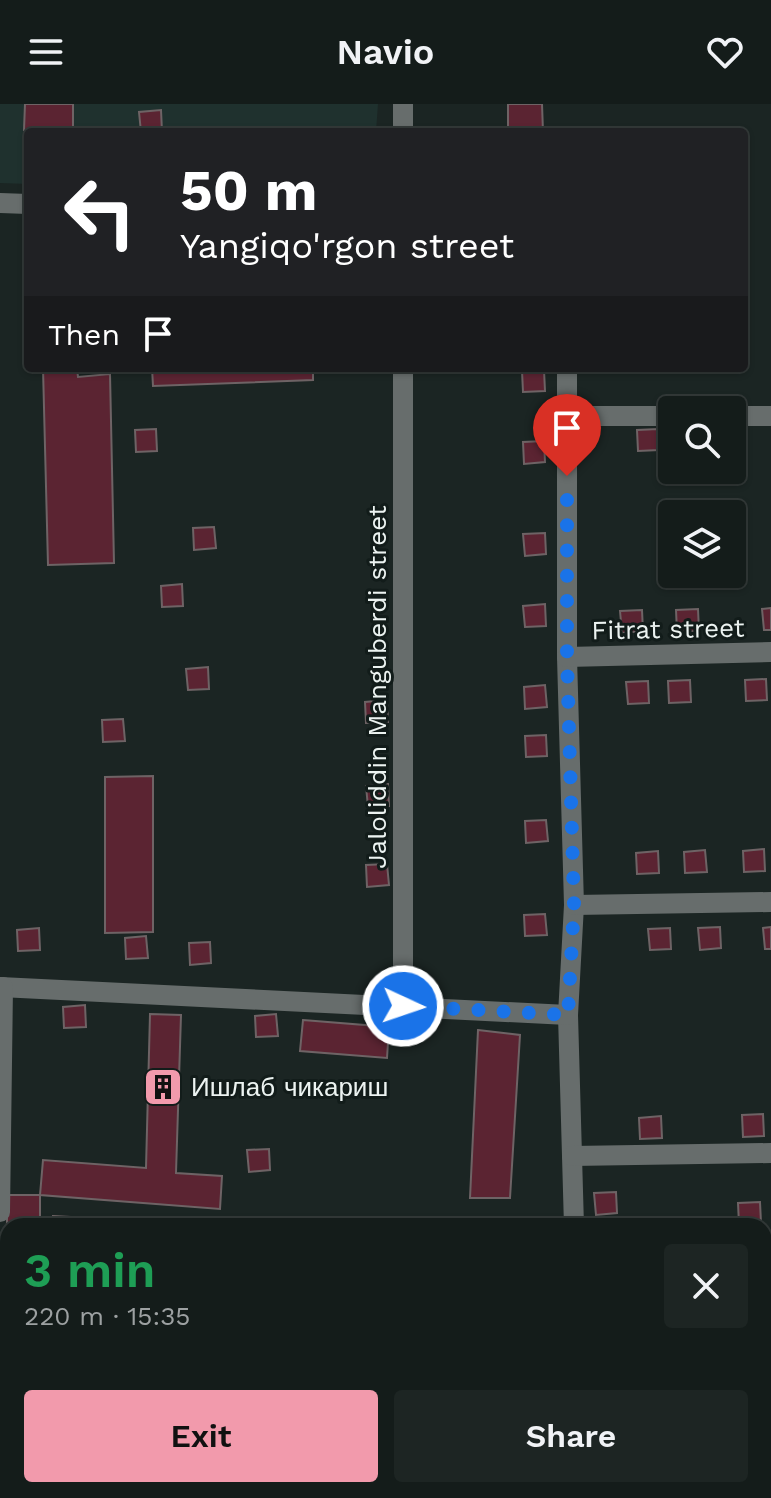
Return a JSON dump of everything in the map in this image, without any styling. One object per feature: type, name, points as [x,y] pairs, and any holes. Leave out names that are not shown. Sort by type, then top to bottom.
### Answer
[{"type":"street","points":[[403,104],[403,128]]},
{"type":"street","points":[[0,203],[24,204]]},
{"type":"street","name":"Jaloliddin Manguberdi street","points":[[403,372],[403,1006]]},
{"type":"street","points":[[567,372],[567,657],[574,905],[568,1015],[574,1218]]},
{"type":"street","points":[[567,416],[658,416]]},
{"type":"street","points":[[746,416],[771,416]]},
{"type":"street","name":"Fitrat street","points":[[567,657],[771,652]]},
{"type":"street","points":[[574,905],[771,902]]},
{"type":"street","points":[[0,1212],[1,987],[568,1015]]},
{"type":"street","points":[[572,1156],[771,1153]]},
{"type":"shaded area","points":[[0,104],[378,104],[376,128],[24,128],[24,184],[0,183]]},
{"type":"building","points":[[25,104],[73,104],[73,128],[24,128]]},
{"type":"building","points":[[508,104],[542,104],[543,128],[508,128]]},
{"type":"building","points":[[161,110],[162,128],[141,128],[139,112]]},
{"type":"building","points":[[43,372],[77,372],[78,377],[110,374],[114,563],[48,565]]},
{"type":"building","points":[[152,372],[313,372],[313,380],[153,386]]},
{"type":"building","points":[[522,372],[544,372],[545,391],[523,392]]},
{"type":"building","points":[[156,429],[157,451],[136,452],[135,430]]},
{"type":"building","points":[[658,429],[658,450],[638,451],[637,430]]},
{"type":"building","points":[[544,441],[545,462],[524,464],[523,442]]},
{"type":"building","points":[[214,527],[216,548],[194,550],[193,528]]},
{"type":"building","points":[[545,533],[546,554],[525,556],[523,534]]},
{"type":"building","points":[[182,584],[183,606],[162,607],[161,586]]},
{"type":"building","points":[[545,604],[546,626],[525,627],[523,606]]},
{"type":"building","points":[[771,608],[771,630],[764,630],[762,609]]},
{"type":"building","points":[[698,609],[699,631],[677,632],[676,610]]},
{"type":"building","points":[[642,610],[643,631],[622,633],[620,611]]},
{"type":"building","points":[[208,667],[209,689],[188,690],[186,669]]},
{"type":"building","points":[[766,679],[767,700],[746,701],[745,680]]},
{"type":"building","points":[[690,680],[691,702],[669,703],[668,681]]},
{"type":"building","points":[[648,681],[649,703],[628,704],[626,682]]},
{"type":"building","points":[[545,685],[547,707],[525,709],[524,687]]},
{"type":"building","points":[[387,700],[388,722],[366,723],[365,702]]},
{"type":"building","points":[[123,719],[125,741],[103,742],[102,720]]},
{"type":"building","points":[[546,735],[547,756],[526,757],[525,736]]},
{"type":"building","points":[[153,776],[153,932],[105,933],[105,777]]},
{"type":"building","points":[[388,784],[389,806],[368,807],[366,786]]},
{"type":"building","points":[[546,820],[548,841],[526,843],[525,821]]},
{"type":"building","points":[[764,849],[765,871],[744,872],[743,851]]},
{"type":"building","points":[[705,850],[707,872],[685,873],[684,852]]},
{"type":"building","points":[[658,851],[659,873],[637,874],[636,853]]},
{"type":"building","points":[[387,864],[389,885],[367,887],[366,865]]},
{"type":"building","points":[[545,914],[547,935],[525,936],[524,915]]},
{"type":"building","points":[[720,927],[721,948],[700,950],[698,928]]},
{"type":"building","points":[[771,927],[771,949],[765,949],[763,928]]},
{"type":"building","points":[[39,928],[40,950],[18,951],[17,930]]},
{"type":"building","points":[[670,928],[671,949],[650,950],[648,929]]},
{"type":"building","points":[[146,936],[148,958],[126,959],[125,938]]},
{"type":"building","points":[[210,942],[211,963],[190,965],[189,943]]},
{"type":"building","points":[[85,1005],[86,1027],[64,1028],[63,1007]]},
{"type":"building","name":"Ишлаб чикариш","points":[[150,1014],[181,1015],[176,1173],[222,1176],[220,1209],[40,1195],[43,1160],[146,1168]]},
{"type":"building","points":[[276,1014],[278,1036],[256,1037],[255,1016]]},
{"type":"building","points":[[303,1020],[389,1027],[387,1058],[300,1051]]},
{"type":"building","points":[[478,1030],[520,1035],[510,1198],[470,1198]]},
{"type":"building","points":[[763,1114],[764,1136],[743,1137],[742,1115]]},
{"type":"building","points":[[661,1116],[662,1138],[640,1139],[639,1118]]},
{"type":"building","points":[[269,1149],[270,1170],[249,1172],[247,1150]]},
{"type":"building","points":[[616,1192],[617,1213],[596,1215],[594,1193]]},
{"type":"building","points":[[7,1195],[40,1195],[40,1218],[7,1218]]},
{"type":"building","points":[[760,1202],[761,1218],[739,1218],[738,1203]]},
{"type":"place","name":"Ишлаб чикариш","points":[[163,1087]]},
{"type":"route","points":[[403,1006],[568,1015],[574,905],[567,657],[567,476]]}]
